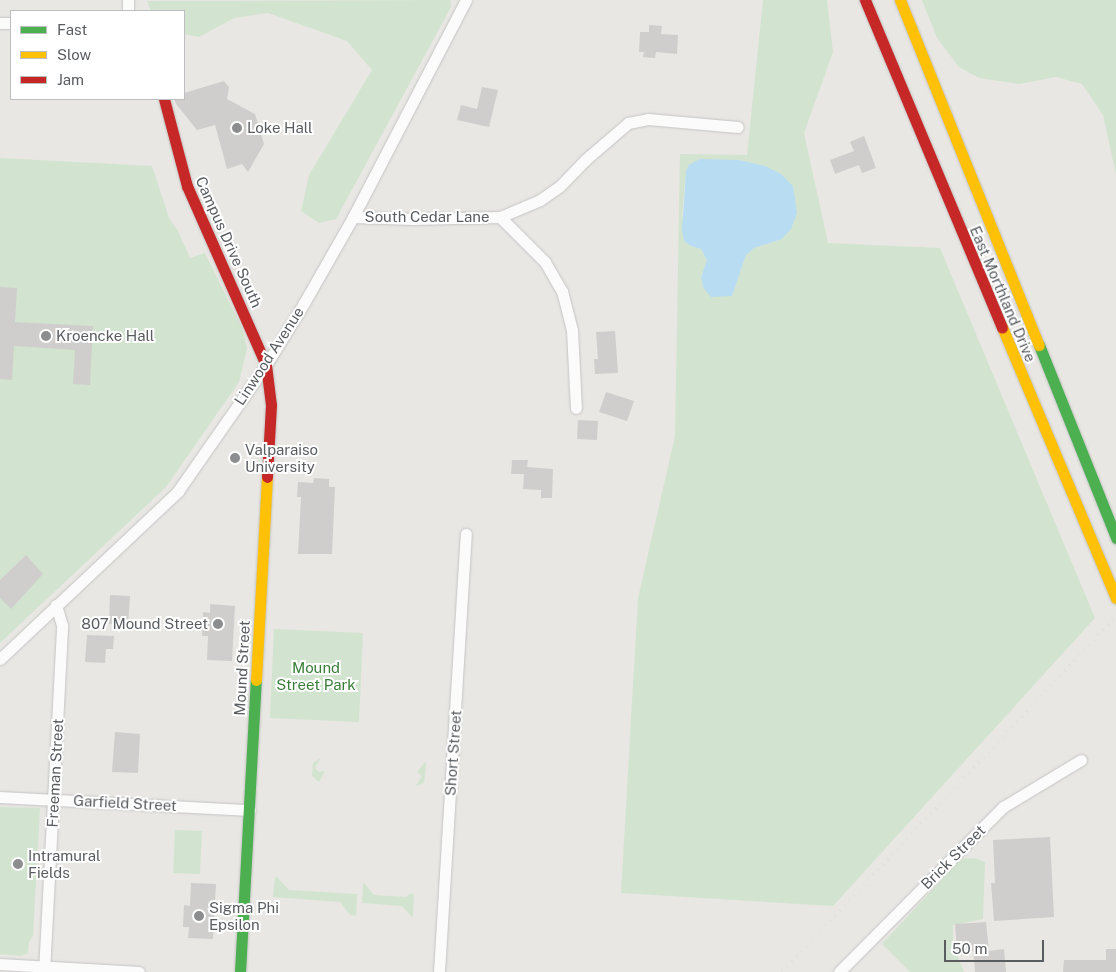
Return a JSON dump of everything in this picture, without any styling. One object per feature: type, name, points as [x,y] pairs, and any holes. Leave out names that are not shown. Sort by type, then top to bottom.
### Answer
[{"type":"main road","name":"East Morthland Drive","points":[[864,0],[1116,598]]},
{"type":"main road","name":"East Morthland Drive","points":[[900,0],[1116,538]]},
{"type":"main road","name":"Campus Drive South","points":[[164,100],[176,151],[189,191],[204,230],[245,314],[266,365]]},
{"type":"main road","name":"Mound Street","points":[[240,972],[271,405],[266,365]]},
{"type":"street","name":"Linwood Avenue","points":[[0,659],[178,491],[266,365],[353,217],[466,0]]},
{"type":"street","name":"South Cedar Lane","points":[[353,217],[413,219],[500,217],[540,200],[560,186],[628,123],[648,119],[738,127]]},
{"type":"street","points":[[500,217],[545,262],[562,291],[572,330],[576,408]]},
{"type":"street","name":"Short Street","points":[[439,972],[466,534]]},
{"type":"street","name":"Freeman Street","points":[[44,969],[62,624],[56,605]]},
{"type":"street","name":"Brick Street","points":[[839,972],[1003,807],[1081,760]]},
{"type":"street","name":"Garfield Street","points":[[0,797],[250,810]]},
{"type":"street","points":[[0,964],[44,969],[139,972]]},
{"type":"green space","points":[[451,0],[451,7],[336,219],[319,223],[301,211],[309,175],[372,70],[347,41],[268,13],[234,18],[199,37],[185,34],[185,10],[151,10],[147,1]]},
{"type":"green space","points":[[763,0],[827,0],[833,52],[804,133],[828,243],[940,248],[1095,618],[833,906],[621,893],[638,598],[675,436],[680,154],[747,155]],"holes":[[[686,172],[782,239],[754,248],[746,255],[732,296],[701,277],[707,260],[701,249],[691,246],[682,215]]]},
{"type":"green space","points":[[922,0],[1116,0],[1116,174],[1103,115],[1082,84],[1056,77],[1019,84],[979,78],[959,67],[937,38]]},
{"type":"green space","points":[[0,158],[152,166],[169,218],[178,231],[190,258],[205,253],[243,330],[247,349],[239,382],[166,487],[0,643]]},
{"type":"green space","name":"Mound Street Park","points":[[274,629],[363,633],[359,722],[270,718]]},
{"type":"green space","points":[[321,758],[315,768],[319,772],[325,771],[319,782],[312,776],[313,763]]},
{"type":"green space","points":[[425,762],[424,783],[416,786],[422,776],[417,772]]},
{"type":"green space","name":"Intramural Fields","points":[[0,807],[40,808],[33,936],[29,942],[28,953],[20,956],[0,954]]},
{"type":"green space","points":[[175,830],[202,831],[200,874],[173,873]]},
{"type":"green space","points":[[974,858],[985,862],[983,919],[953,925],[953,945],[964,972],[910,972],[882,944],[961,859]]},
{"type":"green space","points":[[275,877],[289,890],[357,894],[356,916],[350,915],[340,902],[273,897]]},
{"type":"green space","points":[[363,882],[374,895],[406,897],[414,894],[413,918],[402,906],[362,903]]},
{"type":"water","points":[[700,159],[739,160],[765,166],[781,174],[793,186],[797,213],[791,229],[782,239],[754,248],[746,255],[732,296],[711,297],[703,287],[701,277],[707,260],[701,249],[691,246],[684,241],[682,230],[686,171],[689,165]]},
{"type":"building","points":[[649,25],[662,26],[661,34],[678,35],[677,54],[656,52],[655,58],[643,57],[644,52],[639,52],[640,32],[649,32]]},
{"type":"building","name":"Loke Hall","points":[[224,81],[229,87],[227,99],[255,114],[264,144],[248,172],[242,164],[227,169],[215,125],[197,130],[176,104],[174,100],[185,100],[185,93]]},
{"type":"building","points":[[482,87],[498,90],[489,127],[457,120],[461,105],[477,109]]},
{"type":"building","points":[[864,136],[876,168],[862,173],[859,165],[835,174],[830,160],[854,151],[850,142]]},
{"type":"building","name":"Kroencke Hall","points":[[0,287],[17,288],[15,322],[93,326],[90,385],[73,384],[75,350],[14,346],[12,380],[0,379]]},
{"type":"building","points":[[615,331],[618,373],[595,374],[594,359],[598,359],[596,332]]},
{"type":"building","points":[[606,392],[634,401],[627,421],[599,412]]},
{"type":"building","points":[[578,420],[598,421],[597,440],[577,439]]},
{"type":"building","points":[[512,460],[528,460],[527,467],[553,469],[552,498],[541,498],[541,490],[523,489],[524,474],[511,474]]},
{"type":"building","points":[[314,478],[329,479],[329,487],[335,487],[332,554],[298,554],[301,497],[297,497],[298,482],[313,483]]},
{"type":"building","points":[[26,555],[43,574],[11,609],[0,598],[0,580]]},
{"type":"building","points":[[110,595],[130,596],[128,625],[109,624]]},
{"type":"building","name":"807 Mound Street","points":[[210,604],[235,606],[232,661],[207,660],[208,636],[202,636],[203,612],[210,613]]},
{"type":"building","points":[[87,635],[114,636],[113,649],[106,649],[105,663],[85,662]]},
{"type":"building","points":[[115,732],[140,734],[138,773],[112,772]]},
{"type":"building","points":[[1050,837],[1054,917],[994,921],[991,883],[995,883],[993,840]]},
{"type":"building","name":"Sigma Phi Epsilon","points":[[191,883],[216,884],[213,939],[188,938],[189,927],[183,927],[184,905],[190,906]]},
{"type":"building","points":[[986,922],[989,951],[1004,949],[1006,972],[975,972],[973,951],[957,952],[955,924]]},
{"type":"building","points":[[1106,949],[1116,949],[1116,972],[1063,972],[1064,960],[1106,960]]},
{"type":"railway","points":[[782,972],[1116,616]]},
{"type":"traffic: fast","points":[[1039,345],[1116,538]]},
{"type":"traffic: fast","points":[[240,972],[256,680]]},
{"type":"traffic: slow","points":[[900,0],[1039,345]]},
{"type":"traffic: slow","points":[[1002,327],[1116,598]]},
{"type":"traffic: slow","points":[[256,680],[267,477]]},
{"type":"traffic: jam","points":[[865,0],[1002,327]]},
{"type":"traffic: jam","points":[[164,100],[187,186],[266,365],[271,405],[267,477]]},
{"type":"place","name":"Loke Hall","points":[[237,128]]},
{"type":"place","name":"Kroencke Hall","points":[[46,336]]},
{"type":"place","name":"Valparaiso University","points":[[235,458]]},
{"type":"place","name":"807 Mound Street","points":[[218,624]]},
{"type":"place","name":"Intramural Fields","points":[[18,864]]},
{"type":"place","name":"Sigma Phi Epsilon","points":[[199,916]]}]
